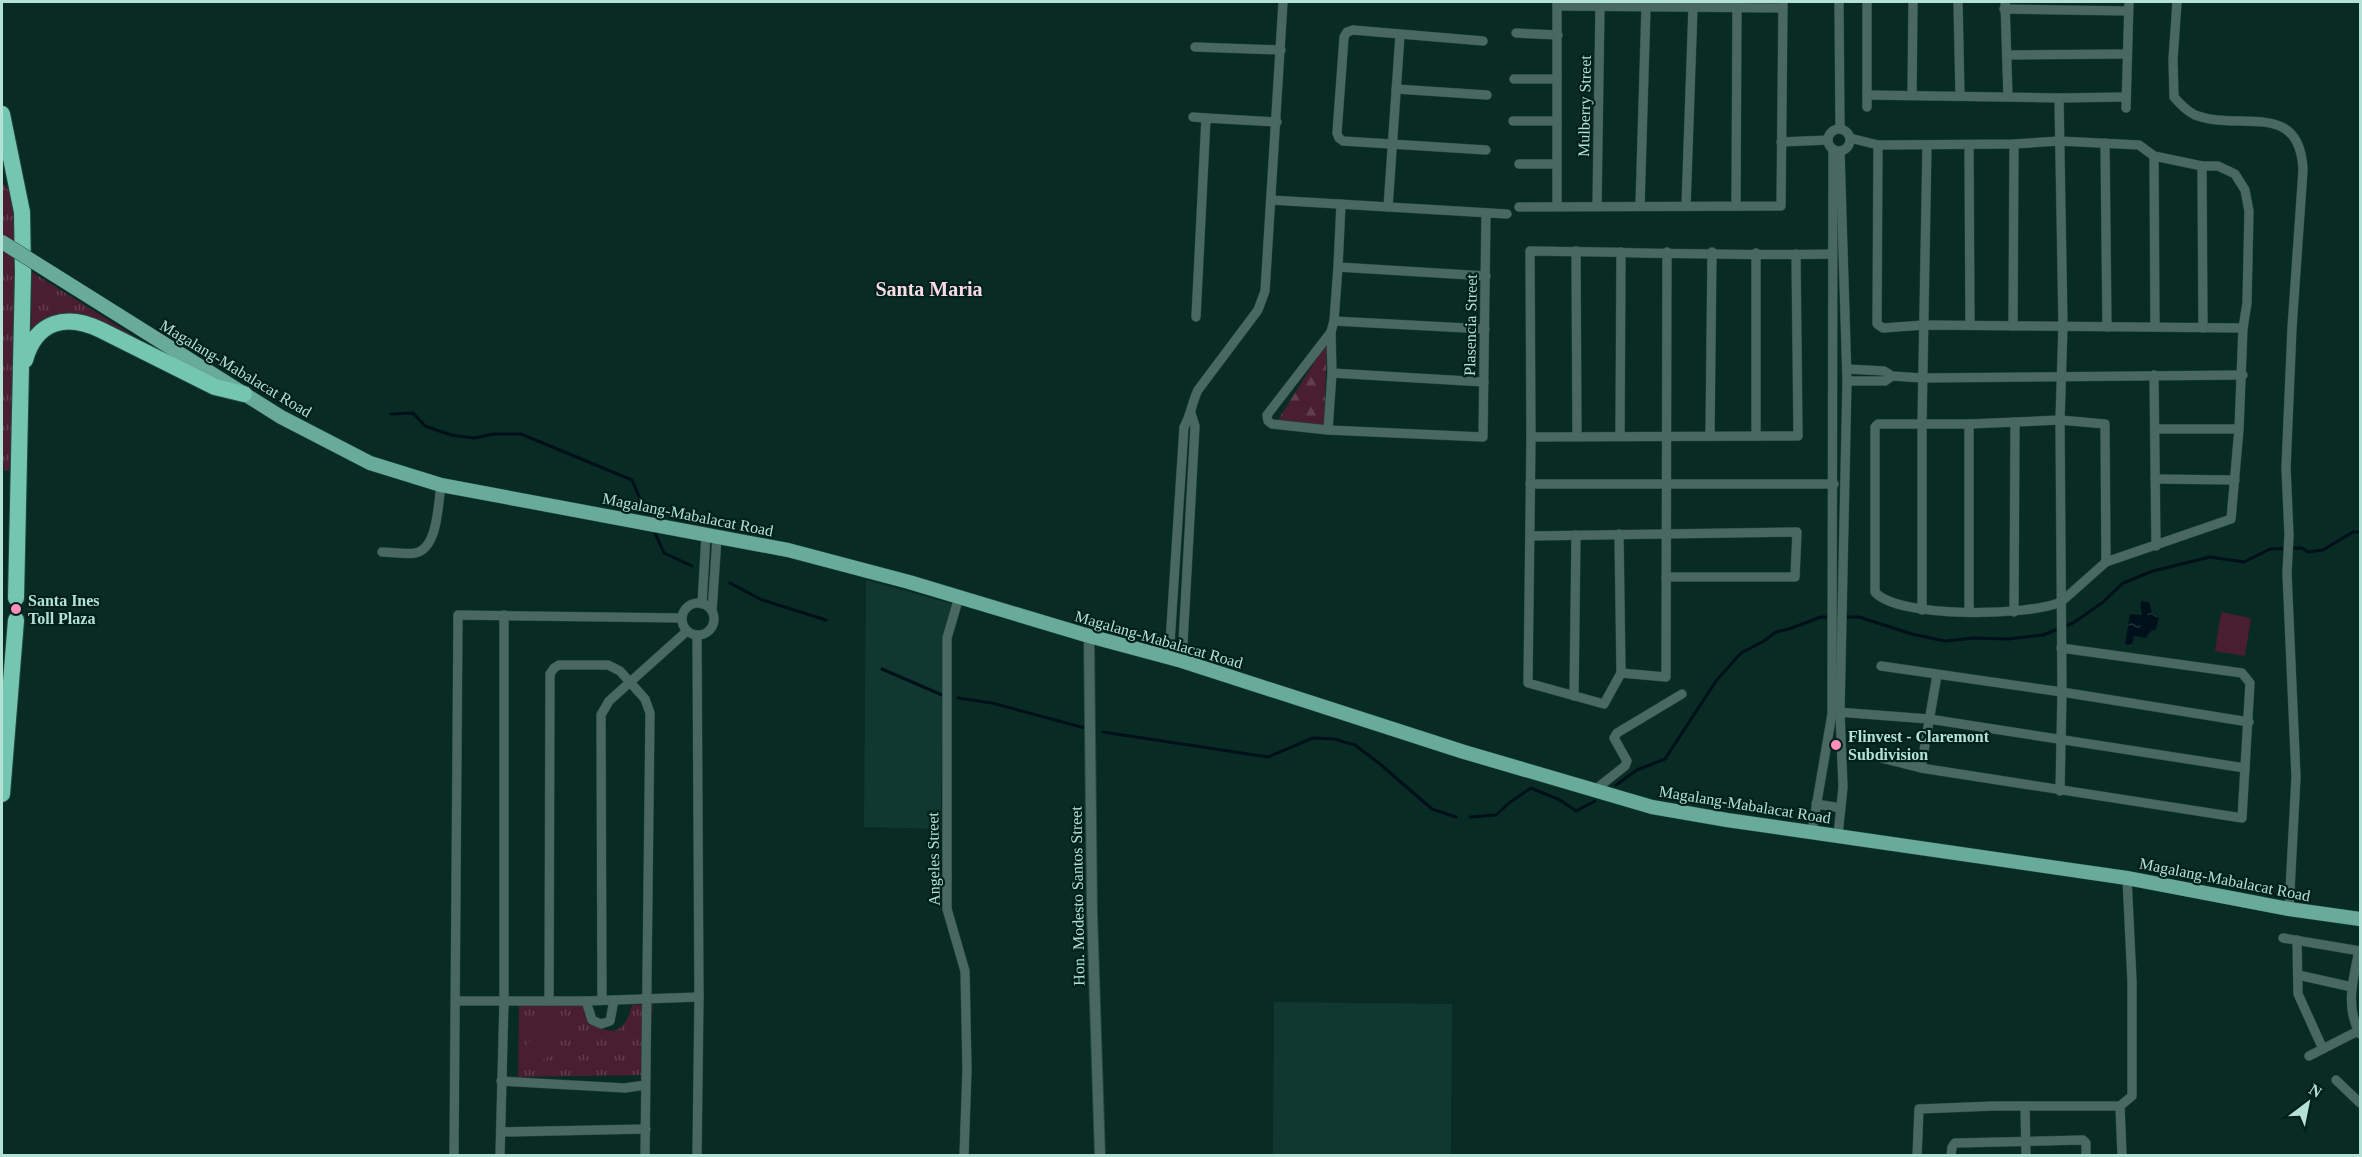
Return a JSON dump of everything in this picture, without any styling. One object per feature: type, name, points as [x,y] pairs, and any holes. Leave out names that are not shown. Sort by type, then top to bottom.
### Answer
[{"type":"highway","points":[[2,114],[22,222],[22,369],[16,598]]},
{"type":"highway","points":[[2,178],[11,186],[19,201]]},
{"type":"highway","points":[[22,369],[32,342],[41,331],[53,324],[74,321],[93,326],[215,387],[244,394]]},
{"type":"highway","points":[[2,794],[16,620]]},
{"type":"main road","name":"Magalang-Mabalacat Road","points":[[2,242],[281,417],[370,463],[441,485],[711,542],[788,550],[1176,659],[1464,752],[1652,807],[1726,820],[2127,878],[2289,909],[2361,919]]},
{"type":"street","points":[[1176,659],[1183,640],[1195,426],[1191,414],[1192,400],[1263,301],[1277,122],[1283,2]]},
{"type":"street","points":[[1839,2],[1840,129]]},
{"type":"street","points":[[1867,2],[1867,107]]},
{"type":"street","points":[[1912,95],[1913,2]]},
{"type":"street","points":[[1958,2],[1960,96]]},
{"type":"street","points":[[2177,2],[2173,60],[2174,97],[2194,114],[2211,118],[2277,124],[2289,130],[2298,140],[2302,152],[2303,170],[2292,328],[2287,456],[2288,573],[2296,777],[2289,909]]},
{"type":"street","points":[[1519,207],[1781,206],[1783,5],[1646,7],[1557,4],[1557,206]]},
{"type":"street","points":[[1736,206],[1737,5]]},
{"type":"street","points":[[2008,97],[2004,5],[2129,6],[2126,108]]},
{"type":"street","name":"Mulberry Street","points":[[1597,206],[1600,6]]},
{"type":"street","points":[[1640,206],[1646,7]]},
{"type":"street","points":[[1686,206],[1693,7]]},
{"type":"street","points":[[1484,41],[1353,30],[1347,32],[1344,37],[1337,133],[1343,141],[1486,150]]},
{"type":"street","points":[[1516,33],[1558,35]]},
{"type":"street","points":[[1388,207],[1400,35]]},
{"type":"street","points":[[1195,47],[1281,50]]},
{"type":"street","points":[[2007,55],[2126,54]]},
{"type":"street","points":[[1514,79],[1557,79]]},
{"type":"street","points":[[1396,88],[1488,94]]},
{"type":"street","points":[[1867,95],[2126,97]]},
{"type":"street","points":[[2059,98],[2063,326],[2060,420],[2062,692],[2060,790]]},
{"type":"street","points":[[1193,117],[1277,122]]},
{"type":"street","points":[[1196,317],[1206,118]]},
{"type":"street","points":[[1513,121],[1557,121]]},
{"type":"street","points":[[1827,140],[1830,133],[1840,129],[1846,132],[1850,138],[1849,145],[1837,151]]},
{"type":"street","points":[[1850,138],[1878,145],[1969,145],[2059,141],[2139,145],[2154,156],[2202,166],[2218,166],[2235,174],[2245,190],[2249,211],[2247,303],[2243,328],[2243,375],[2230,519],[2106,562],[2061,602],[2040,609],[2014,612],[1922,610],[1883,599],[1875,592],[1875,427],[1878,424],[1969,424],[2060,420],[2101,423],[2107,427],[2106,562]]},
{"type":"street","points":[[1781,142],[1827,140]]},
{"type":"street","points":[[1812,831],[1836,713],[1844,580],[1844,484],[1848,381],[1837,151],[1827,140]]},
{"type":"street","points":[[2105,143],[2107,327]]},
{"type":"street","points":[[2013,326],[2014,144]]},
{"type":"street","points":[[1878,145],[1877,324],[1883,328],[1923,325],[2243,328]]},
{"type":"street","points":[[1922,610],[1922,378],[1927,145]]},
{"type":"street","points":[[1969,145],[1970,326]]},
{"type":"street","points":[[1837,151],[1832,254],[1830,484],[1831,626],[1843,787],[1838,835]]},
{"type":"street","points":[[2154,156],[2155,327]]},
{"type":"street","points":[[1519,164],[1556,164]]},
{"type":"street","points":[[2202,166],[2203,328]]},
{"type":"street","points":[[1271,200],[1507,214]]},
{"type":"street","points":[[1331,332],[1266,418],[1272,424],[1328,430],[1332,373],[1331,332],[1334,321],[1341,204]]},
{"type":"street","name":"Plasencia Street","points":[[1328,430],[1483,437],[1486,213]]},
{"type":"street","points":[[1619,534],[1621,673],[1604,704],[1528,683],[1531,437],[1530,251],[1832,254]]},
{"type":"street","points":[[1576,251],[1577,436]]},
{"type":"street","points":[[1620,436],[1621,252]]},
{"type":"street","points":[[1621,673],[1666,677],[1666,252]]},
{"type":"street","points":[[1710,436],[1712,252]]},
{"type":"street","points":[[1756,253],[1756,436]]},
{"type":"street","points":[[1531,437],[1798,436],[1796,254]]},
{"type":"street","points":[[1338,267],[1485,276]]},
{"type":"street","points":[[1334,321],[1485,329]]},
{"type":"street","points":[[1846,369],[1884,370],[1892,376],[1922,378],[2243,375]]},
{"type":"street","points":[[1332,373],[1484,382]]},
{"type":"street","points":[[2154,375],[2156,546]]},
{"type":"street","points":[[1848,381],[1885,381],[1892,376]]},
{"type":"street","points":[[1176,659],[1171,639],[1184,427],[1191,414]]},
{"type":"street","points":[[2014,612],[2015,422]]},
{"type":"street","points":[[1969,424],[1969,612]]},
{"type":"street","points":[[2156,429],[2239,429]]},
{"type":"street","points":[[2155,478],[2235,480]]},
{"type":"street","points":[[1530,484],[1844,484]]},
{"type":"street","points":[[382,552],[417,553],[429,545],[436,524],[441,485]]},
{"type":"street","points":[[1530,536],[1797,532],[1794,578],[1666,578]]},
{"type":"street","points":[[1574,696],[1576,535]]},
{"type":"street","points":[[702,604],[711,542]]},
{"type":"street","points":[[682,618],[687,631],[697,635],[706,633],[713,626],[711,542]]},
{"type":"street","points":[[1831,579],[1844,580]]},
{"type":"street","name":"Angeles Street","points":[[959,597],[947,638],[947,909],[951,926],[962,952],[965,971],[964,1155]]},
{"type":"street","points":[[682,618],[687,609],[696,604],[702,604],[712,611]]},
{"type":"street","points":[[454,1155],[458,615],[682,618]]},
{"type":"street","points":[[500,1155],[504,1000],[504,615]]},
{"type":"street","points":[[602,999],[601,715],[609,701],[687,631]]},
{"type":"street","points":[[697,635],[699,997],[697,1155]]},
{"type":"street","name":"Hon. Modesto Santos Street","points":[[1089,636],[1092,912],[1100,1155]]},
{"type":"street","points":[[1171,639],[1183,640]]},
{"type":"street","points":[[1881,758],[1921,768],[2242,818],[2250,683],[2242,673],[2061,644]]},
{"type":"street","points":[[549,1001],[550,674],[559,664],[608,665],[620,671],[645,699],[650,713],[645,1155]]},
{"type":"street","points":[[1881,666],[2249,722]]},
{"type":"street","points":[[1921,768],[1937,675]]},
{"type":"street","points":[[1596,789],[1625,766],[1627,761],[1614,738],[1617,733],[1682,694]]},
{"type":"street","points":[[1836,713],[1929,719],[2245,768]]},
{"type":"street","points":[[1816,804],[1841,808]]},
{"type":"street","points":[[1917,1155],[1919,1109],[2120,1106],[2132,1096],[2132,973],[2127,878]]},
{"type":"street","points":[[2283,938],[2360,951],[2350,1008],[2360,1031],[2309,1056]]},
{"type":"street","points":[[2297,940],[2298,994],[2323,1049]]},
{"type":"street","points":[[2298,975],[2352,987]]},
{"type":"street","points":[[456,1001],[586,1002],[602,999],[699,997]]},
{"type":"street","points":[[586,1002],[592,1020],[601,1024],[610,1021],[614,1000]]},
{"type":"street","points":[[2336,1080],[2361,1102]]},
{"type":"street","points":[[501,1081],[625,1088],[645,1085]]},
{"type":"street","points":[[2025,1106],[2026,1155]]},
{"type":"street","points":[[2120,1106],[2122,1155]]},
{"type":"street","points":[[502,1132],[646,1129]]},
{"type":"street","points":[[1951,1155],[1955,1143],[2083,1140],[2086,1143],[2086,1155]]},
{"type":"street","points":[[1989,1144],[1990,1155]]},
{"type":"shaded area","points":[[866,580],[952,604],[943,640],[941,829],[864,827]]},
{"type":"shaded area","points":[[1274,1002],[1452,1004],[1451,1155],[1273,1155]]},
{"type":"green space","points":[[2,181],[9,191],[17,218],[15,445],[9,471],[4,471],[2,455]]},
{"type":"green space","points":[[32,272],[145,343],[109,330],[31,329]]},
{"type":"green space","points":[[1327,342],[1324,425],[1278,420]]},
{"type":"green space","points":[[2221,612],[2251,618],[2245,656],[2215,651]]},
{"type":"green space","points":[[519,1005],[587,1006],[600,1026],[612,1031],[617,1030],[625,1022],[632,1005],[653,1005],[646,1072],[642,1075],[518,1077]]},
{"type":"green space","points":[[553,1012],[572,1027],[545,1060],[526,1045]]},
{"type":"water","points":[[2142,601],[2149,602],[2152,613],[2159,618],[2156,629],[2151,631],[2146,638],[2134,636],[2132,646],[2125,644],[2130,614],[2142,615],[2140,604]]},
{"type":"waterway","points":[[391,414],[413,413],[425,426],[451,435],[474,438],[494,434],[521,434],[632,480],[644,508]]},
{"type":"waterway","points":[[1844,617],[1859,617],[1912,634],[1945,641],[1974,638],[2008,639],[2043,635],[2073,623],[2102,603],[2123,583],[2153,571],[2210,557],[2244,562],[2270,549],[2302,548],[2308,552],[2323,550],[2353,532],[2360,532]]},
{"type":"waterway","points":[[655,533],[664,553],[692,566]]},
{"type":"waterway","points":[[730,583],[762,600],[826,620]]},
{"type":"waterway","points":[[1616,785],[1637,770],[1665,759],[1716,681],[1741,653],[1776,632],[1821,617],[1832,617]]},
{"type":"waterway","points":[[882,669],[942,695]]},
{"type":"waterway","points":[[958,698],[992,703],[1085,728]]},
{"type":"waterway","points":[[1103,732],[1268,757],[1313,738],[1334,739],[1355,745],[1432,809],[1456,817]]},
{"type":"waterway","points":[[1470,817],[1496,815],[1531,788],[1560,800],[1576,811],[1595,801]]},
{"type":"place","name":"Santa Ines Toll Plaza","points":[[16,609]]},
{"type":"place","name":"Flinvest - Claremont Subdivision","points":[[1836,745]]},
{"type":"district","name":"Santa Maria","points":[[929,289]]}]
